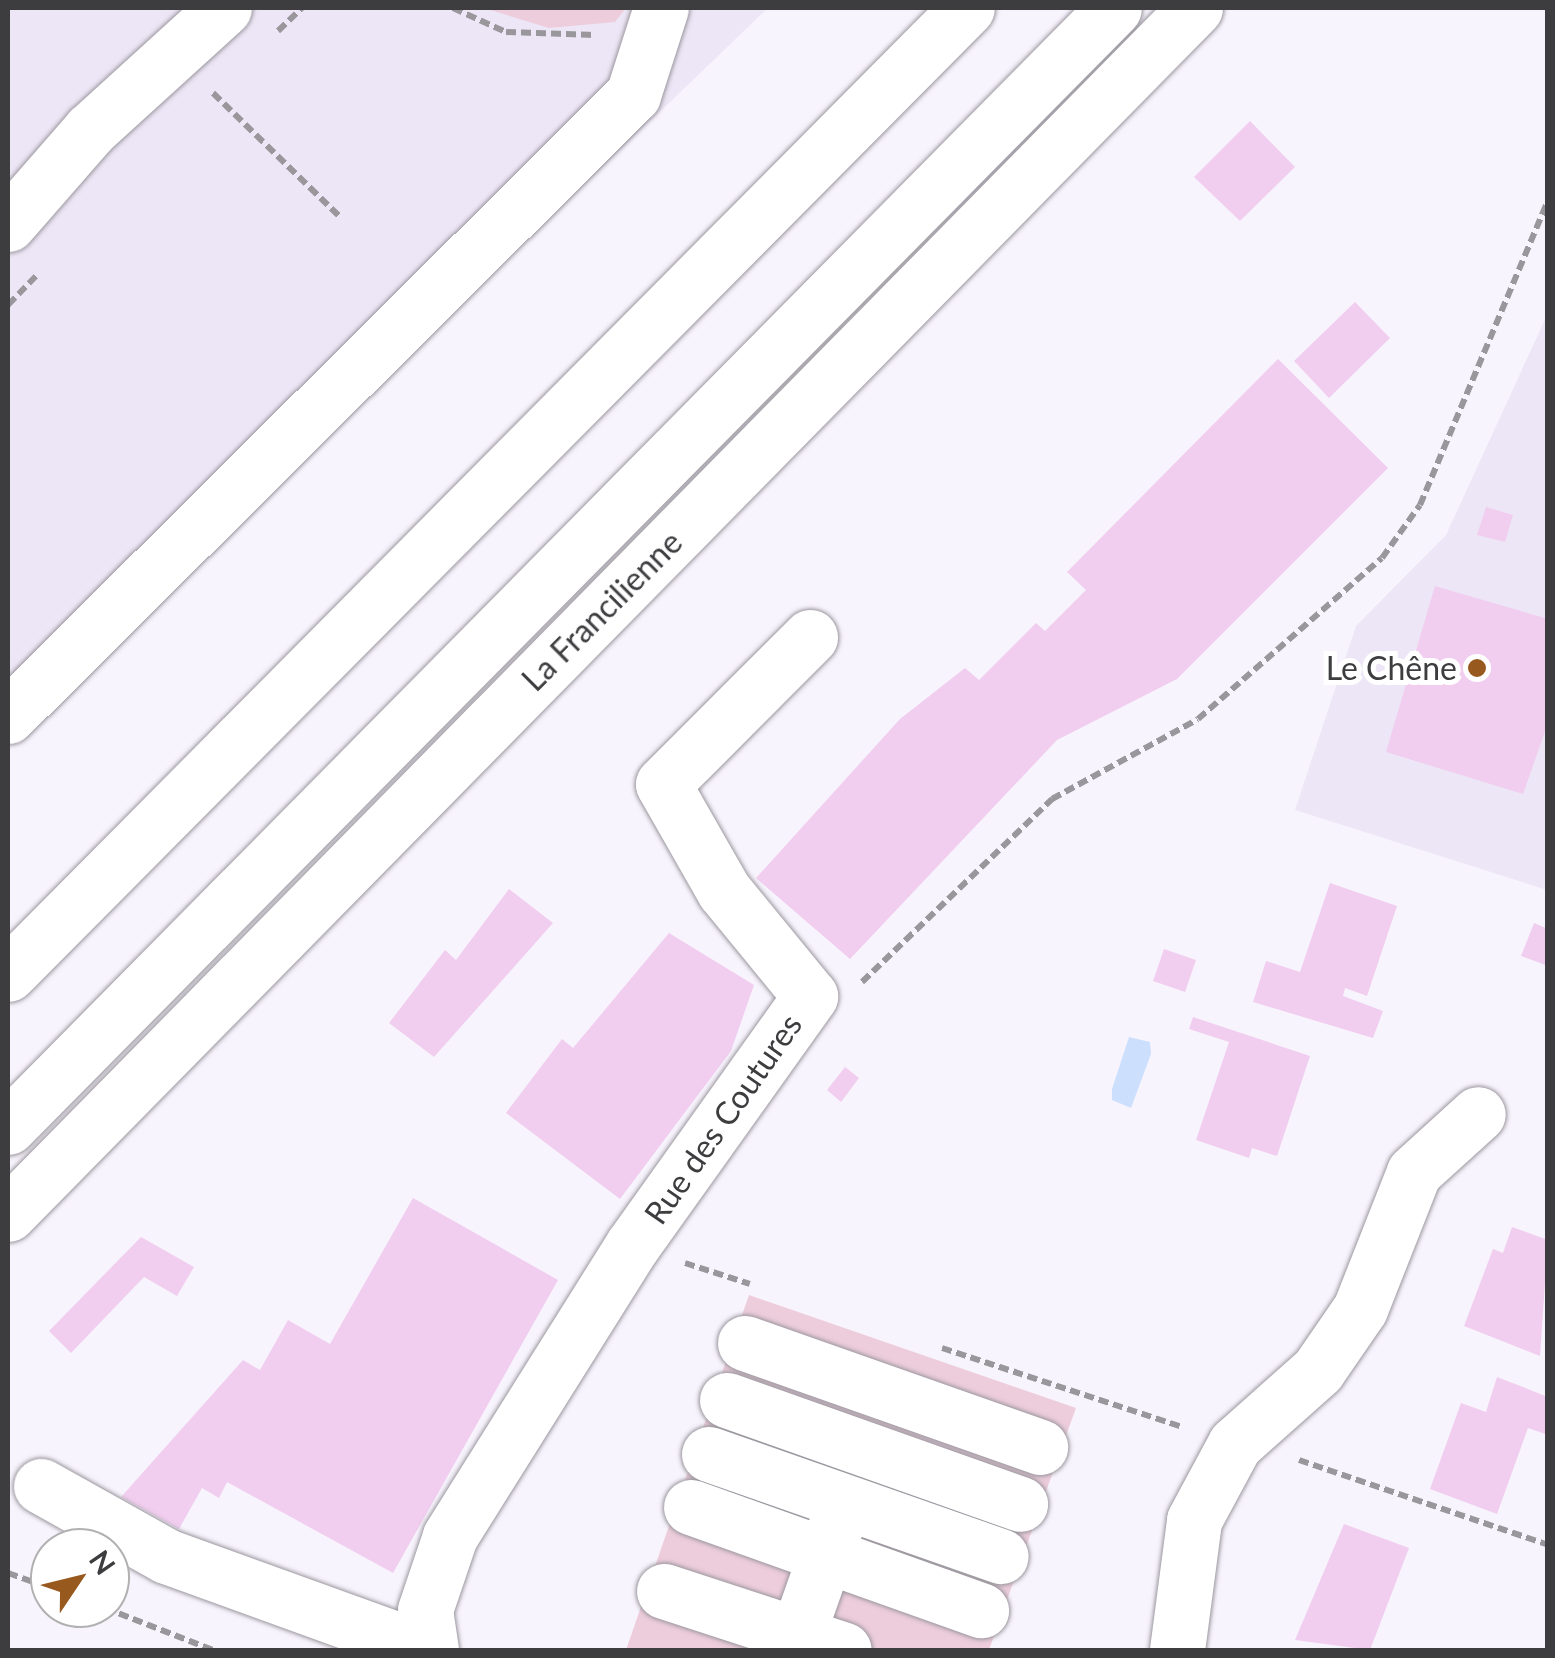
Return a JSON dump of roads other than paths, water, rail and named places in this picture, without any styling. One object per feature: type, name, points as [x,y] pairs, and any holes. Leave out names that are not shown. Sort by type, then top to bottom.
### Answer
[{"type":"main road","points":[[8,224],[90,130],[195,75],[224,8]]},
{"type":"main road","points":[[8,974],[967,8]]},
{"type":"main road","points":[[8,1127],[1114,8]]},
{"type":"main road","name":"La Francilienne","points":[[8,1214],[1195,8]]},
{"type":"main road","points":[[8,716],[576,157],[633,95],[661,16]]},
{"type":"main road","name":"Rue des Coutures","points":[[428,1650],[425,1610],[450,1536],[632,1246],[810,996],[724,890],[663,784],[810,637]]},
{"type":"main road","points":[[1176,1650],[1194,1520],[1235,1444],[1318,1370],[1360,1309],[1414,1172],[1478,1114]]},
{"type":"main road","points":[[745,1344],[1040,1447]]},
{"type":"main road","points":[[664,1591],[811,1645],[826,1554],[881,1391]]},
{"type":"main road","points":[[726,1400],[1020,1504]]},
{"type":"main road","points":[[708,1454],[1001,1556]]},
{"type":"main road","points":[[40,1486],[166,1556],[428,1650]]},
{"type":"main road","points":[[691,1507],[981,1610]]},
{"type":"water","points":[[1129,1037],[1150,1042],[1151,1054],[1131,1108],[1112,1100]]},
{"type":"place","name":"Le Chêne","points":[[1477,668]]}]
